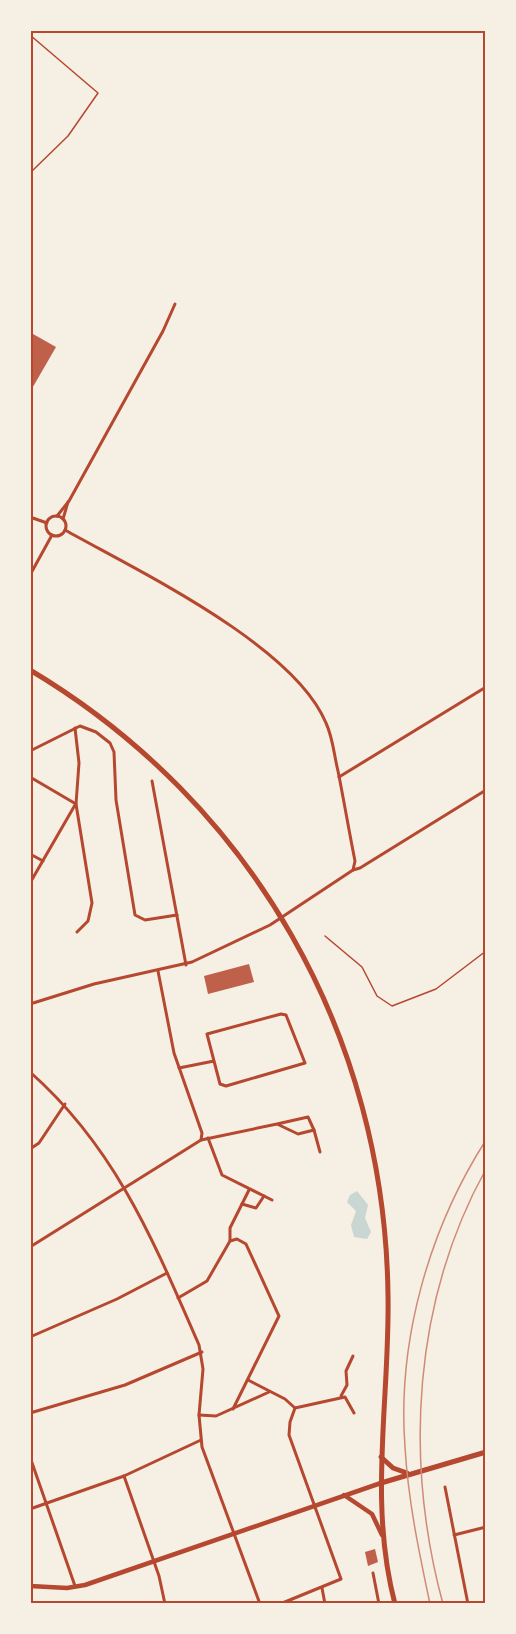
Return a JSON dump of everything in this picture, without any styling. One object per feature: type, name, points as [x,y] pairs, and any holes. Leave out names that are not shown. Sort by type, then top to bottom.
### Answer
[{"type":"main road","points":[[30,670],[99,715],[174,781],[238,852],[282,917],[343,1043],[358,1089],[375,1158],[386,1238],[388,1288],[381,1483],[383,1536],[395,1604]]},
{"type":"main road","points":[[30,1586],[75,1588],[315,1504],[486,1452]]},
{"type":"main road","points":[[381,1457],[393,1468],[409,1474]]},
{"type":"main road","points":[[344,1495],[372,1514],[383,1536]]},
{"type":"street","points":[[65,530],[58,536],[52,535],[48,531],[47,523],[51,518],[57,516],[69,501],[163,331],[175,304]]},
{"type":"street","points":[[65,530],[63,519],[69,501]]},
{"type":"street","points":[[57,516],[63,519]]},
{"type":"street","points":[[30,517],[47,523]]},
{"type":"street","points":[[65,530],[190,601],[255,644],[289,671],[323,716],[331,737],[355,861],[353,870]]},
{"type":"street","points":[[30,575],[52,535]]},
{"type":"street","points":[[339,777],[486,687]]},
{"type":"street","points":[[75,728],[79,763],[76,804],[92,903],[88,921],[77,932]]},
{"type":"street","points":[[30,752],[75,728],[91,729],[113,748],[116,800],[135,915],[145,920],[177,915]]},
{"type":"street","points":[[30,777],[76,804]]},
{"type":"street","points":[[152,781],[186,964]]},
{"type":"street","points":[[30,1004],[94,984],[186,964],[282,917],[353,870],[360,868],[486,790]]},
{"type":"street","points":[[30,883],[76,804]]},
{"type":"street","points":[[30,854],[43,861]]},
{"type":"street","points":[[158,971],[178,1068],[202,1133],[201,1140]]},
{"type":"street","points":[[281,1014],[286,1016],[305,1063],[226,1086],[220,1084],[214,1061],[207,1034],[281,1014]]},
{"type":"street","points":[[178,1068],[214,1061]]},
{"type":"street","points":[[30,1072],[65,1104],[100,1148],[126,1187],[178,1298],[201,1352],[203,1375],[199,1415],[201,1440],[260,1604]]},
{"type":"street","points":[[30,1149],[39,1143],[65,1104]]},
{"type":"street","points":[[30,1246],[201,1140],[308,1117],[320,1152]]},
{"type":"street","points":[[277,1124],[298,1134],[314,1130]]},
{"type":"street","points":[[208,1138],[220,1173],[272,1200]]},
{"type":"street","points":[[178,1298],[207,1281],[230,1241],[230,1228],[249,1190]]},
{"type":"street","points":[[242,1204],[256,1208],[264,1196]]},
{"type":"street","points":[[230,1241],[237,1239],[246,1244],[279,1316],[233,1408]]},
{"type":"street","points":[[30,1337],[117,1299],[167,1273]]},
{"type":"street","points":[[30,1413],[125,1385],[201,1352]]},
{"type":"street","points":[[341,1396],[347,1385],[346,1371],[353,1356]]},
{"type":"street","points":[[248,1380],[285,1399],[295,1408]]},
{"type":"street","points":[[199,1415],[216,1416],[269,1392]]},
{"type":"street","points":[[295,1408],[341,1396],[349,1400],[354,1413]]},
{"type":"street","points":[[280,1604],[340,1581],[341,1577],[289,1435],[295,1408]]},
{"type":"street","points":[[30,1509],[124,1476],[201,1440]]},
{"type":"street","points":[[30,1456],[75,1588]]},
{"type":"street","points":[[124,1476],[154,1561],[165,1604]]},
{"type":"street","points":[[445,1487],[469,1604],[486,1602]]},
{"type":"street","points":[[454,1535],[486,1527]]},
{"type":"street","points":[[373,1573],[379,1604]]},
{"type":"street","points":[[322,1588],[325,1604]]},
{"type":"path","points":[[30,35],[98,93],[68,136],[30,173]]},
{"type":"path","points":[[325,936],[362,967],[377,996],[392,1006],[436,989],[486,951]]},
{"type":"shaded area","points":[[357,1191],[368,1205],[365,1218],[371,1232],[367,1239],[354,1237],[351,1225],[356,1211],[347,1202],[350,1195]]},
{"type":"building","points":[[33,334],[56,347],[30,392],[30,339]]},
{"type":"building","points":[[249,964],[254,982],[208,994],[204,976]]},
{"type":"building","points":[[375,1549],[378,1562],[368,1566],[365,1552]]},
{"type":"railway","points":[[430,1604],[406,1467],[404,1407],[406,1367],[421,1287],[433,1248],[466,1174],[486,1140]]},
{"type":"railway","points":[[443,1604],[431,1549],[423,1494],[420,1438],[422,1382],[430,1327],[443,1272],[462,1220],[486,1169]]}]
